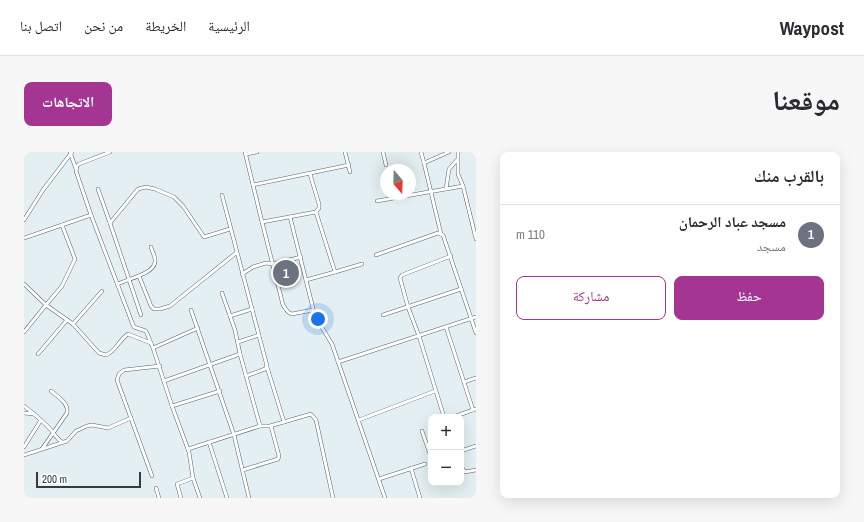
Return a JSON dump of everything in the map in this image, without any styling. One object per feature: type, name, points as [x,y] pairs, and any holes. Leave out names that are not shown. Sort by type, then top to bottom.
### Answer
[{"type":"street","points":[[76,171],[79,164],[110,152]]},
{"type":"street","points":[[258,152],[245,153],[286,311],[292,314],[314,310]]},
{"type":"street","points":[[345,152],[350,172]]},
{"type":"street","points":[[383,152],[386,164]]},
{"type":"street","points":[[421,152],[441,234],[444,237],[451,256],[476,333]]},
{"type":"street","points":[[424,163],[449,152]]},
{"type":"street","points":[[458,152],[458,174],[464,186],[476,238]]},
{"type":"street","points":[[71,153],[91,215],[133,326],[146,331],[152,343],[172,406],[188,449],[200,498]]},
{"type":"street","points":[[24,220],[43,190],[71,153]]},
{"type":"street","points":[[446,189],[450,169],[457,160]]},
{"type":"street","points":[[253,185],[348,165]]},
{"type":"street","points":[[310,174],[319,204],[316,212],[334,272]]},
{"type":"street","points":[[377,201],[464,186]]},
{"type":"street","points":[[110,223],[138,189],[146,187],[174,197],[183,206],[204,237],[230,229]]},
{"type":"street","points":[[98,189],[141,316]]},
{"type":"street","points":[[222,195],[267,367],[284,422]]},
{"type":"street","points":[[262,222],[316,212]]},
{"type":"street","points":[[24,238],[91,215]]},
{"type":"street","points":[[290,217],[314,310],[319,323],[332,344],[386,498]]},
{"type":"street","points":[[24,332],[62,286],[75,259],[62,225]]},
{"type":"street","points":[[376,255],[438,233],[441,234]]},
{"type":"street","points":[[118,284],[148,272],[155,265],[151,247]]},
{"type":"street","points":[[139,276],[151,306],[154,309],[164,309],[177,301],[236,253]]},
{"type":"street","points":[[443,414],[419,336],[408,307],[400,281],[400,276],[451,256]]},
{"type":"street","points":[[242,274],[253,267],[266,263],[273,264],[301,257]]},
{"type":"street","points":[[306,280],[362,264]]},
{"type":"street","points":[[24,284],[46,305],[73,324],[99,352],[106,355],[112,353],[123,337],[128,334],[152,343]]},
{"type":"street","points":[[383,315],[461,289]]},
{"type":"street","points":[[73,324],[102,291]]},
{"type":"street","points":[[222,293],[238,342],[260,426]]},
{"type":"street","points":[[230,316],[252,309]]},
{"type":"street","points":[[192,310],[234,435],[249,498]]},
{"type":"street","points":[[338,362],[476,317]]},
{"type":"street","points":[[38,354],[67,320]]},
{"type":"street","points":[[446,327],[475,410],[462,414]]},
{"type":"street","points":[[153,348],[198,328]]},
{"type":"street","points":[[238,342],[259,335]]},
{"type":"street","points":[[164,381],[240,354]]},
{"type":"street","points":[[152,476],[117,380],[119,374],[124,370],[160,366]]},
{"type":"street","points":[[246,376],[267,367]]},
{"type":"street","points":[[464,382],[476,378]]},
{"type":"street","points":[[42,449],[67,413],[68,407],[51,391]]},
{"type":"street","points":[[172,406],[220,391]]},
{"type":"street","points":[[359,420],[435,391]]},
{"type":"street","points":[[24,406],[41,420],[57,439],[62,442]]},
{"type":"street","points":[[24,413],[34,414]]},
{"type":"street","points":[[188,449],[260,426],[271,426],[312,414],[315,418],[332,498]]},
{"type":"street","points":[[24,455],[69,440],[76,430],[87,426],[92,425],[108,428],[131,418]]},
{"type":"street","points":[[24,447],[41,420]]},
{"type":"street","points":[[243,470],[278,459],[279,456],[271,426]]},
{"type":"street","points":[[422,431],[429,450]]},
{"type":"street","points":[[209,442],[227,498]]},
{"type":"street","points":[[464,450],[476,446]]},
{"type":"street","points":[[379,479],[425,464]]},
{"type":"street","points":[[411,468],[420,498]]},
{"type":"street","points":[[464,472],[476,470]]},
{"type":"street","points":[[181,498],[177,484],[194,478]]},
{"type":"street","points":[[156,488],[159,498]]},
{"type":"place","name":"مسجد عباد الرحمان","points":[[286,273]]}]
